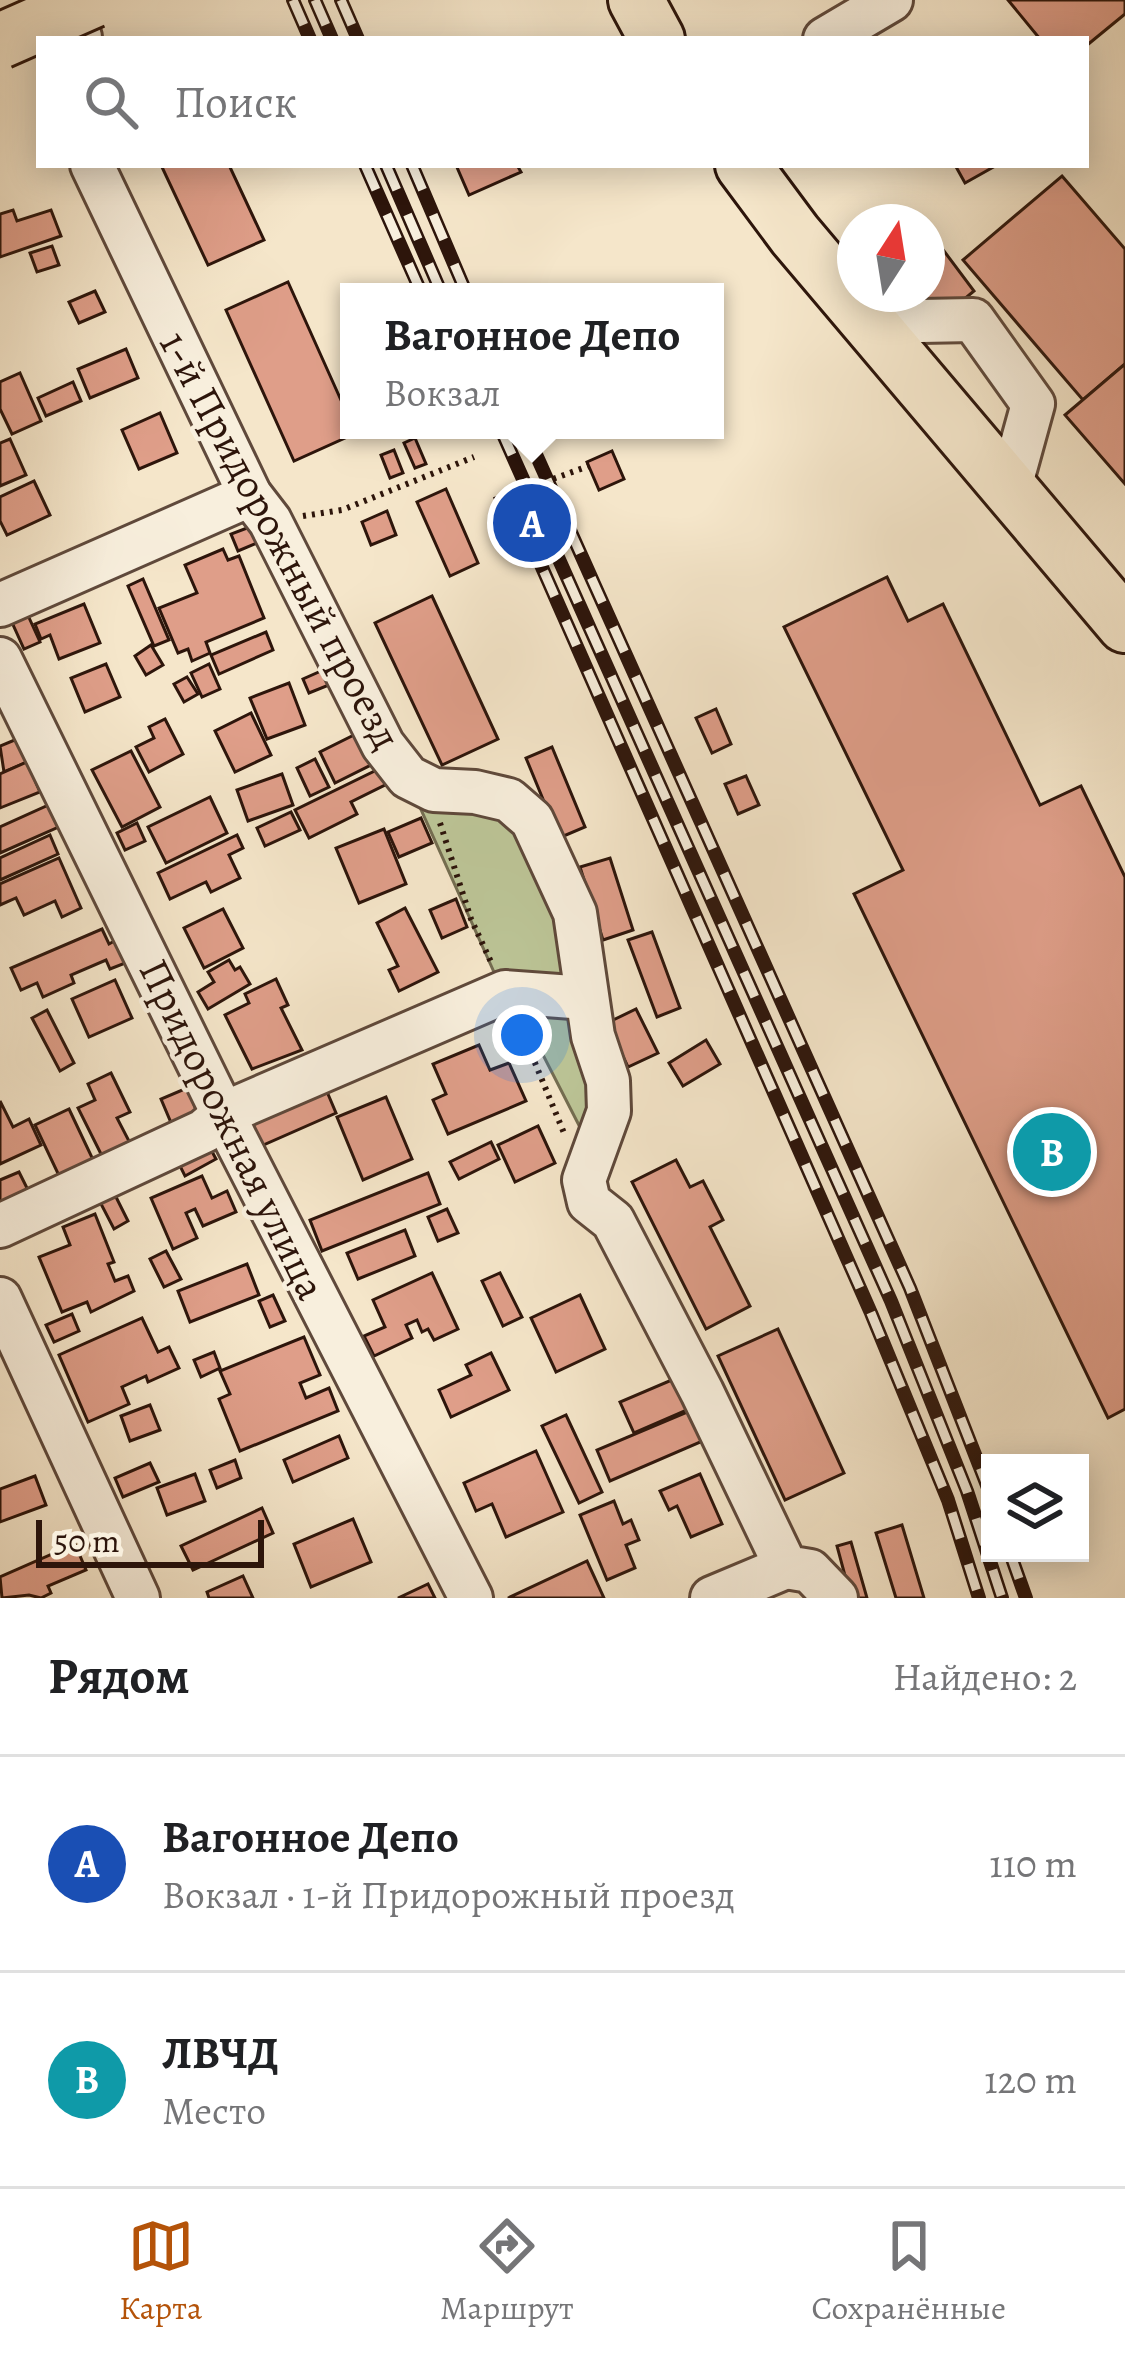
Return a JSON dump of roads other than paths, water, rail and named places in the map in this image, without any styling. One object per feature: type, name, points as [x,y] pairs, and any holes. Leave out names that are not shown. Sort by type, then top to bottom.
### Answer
[{"type":"main road","points":[[636,0],[655,36]]},
{"type":"main road","points":[[0,41],[84,25]]},
{"type":"main road","points":[[745,168],[795,235],[1125,625]]},
{"type":"street","points":[[830,36],[891,0]]},
{"type":"street","name":"1-й Придорожный проезд","points":[[93,168],[260,508],[383,745],[408,777],[434,790],[509,800],[532,820],[575,913],[592,1036],[608,1082],[609,1111],[584,1180],[590,1202],[613,1221],[786,1567]]},
{"type":"street","points":[[868,322],[973,320],[1033,404],[1009,490]]},
{"type":"street","points":[[0,605],[260,508]]},
{"type":"street","name":"Придорожная улица","points":[[0,659],[471,1598]]},
{"type":"street","points":[[0,1226],[204,1131],[225,1113],[505,992],[586,998]]},
{"type":"street","points":[[0,1299],[138,1598]]},
{"type":"street","points":[[712,1598],[786,1567],[811,1571],[836,1598]]},
{"type":"railway","points":[[293,0],[309,36]]},
{"type":"railway","points":[[315,0],[331,36]]},
{"type":"railway","points":[[341,0],[357,36]]},
{"type":"railway","points":[[366,168],[417,283]]},
{"type":"railway","points":[[387,168],[437,283]]},
{"type":"railway","points":[[413,168],[462,283]]},
{"type":"railway","points":[[505,439],[891,1301],[967,1491],[1002,1598]]},
{"type":"railway","points":[[529,439],[910,1288],[981,1470]]},
{"type":"railway","points":[[522,522],[871,1313],[948,1500],[979,1598]]},
{"type":"railway","points":[[1013,1562],[1026,1598]]},
{"type":"place","name":"Вагонное Депо","points":[[532,523]]},
{"type":"place","name":"ЛВЧД","points":[[1052,1152]]}]
